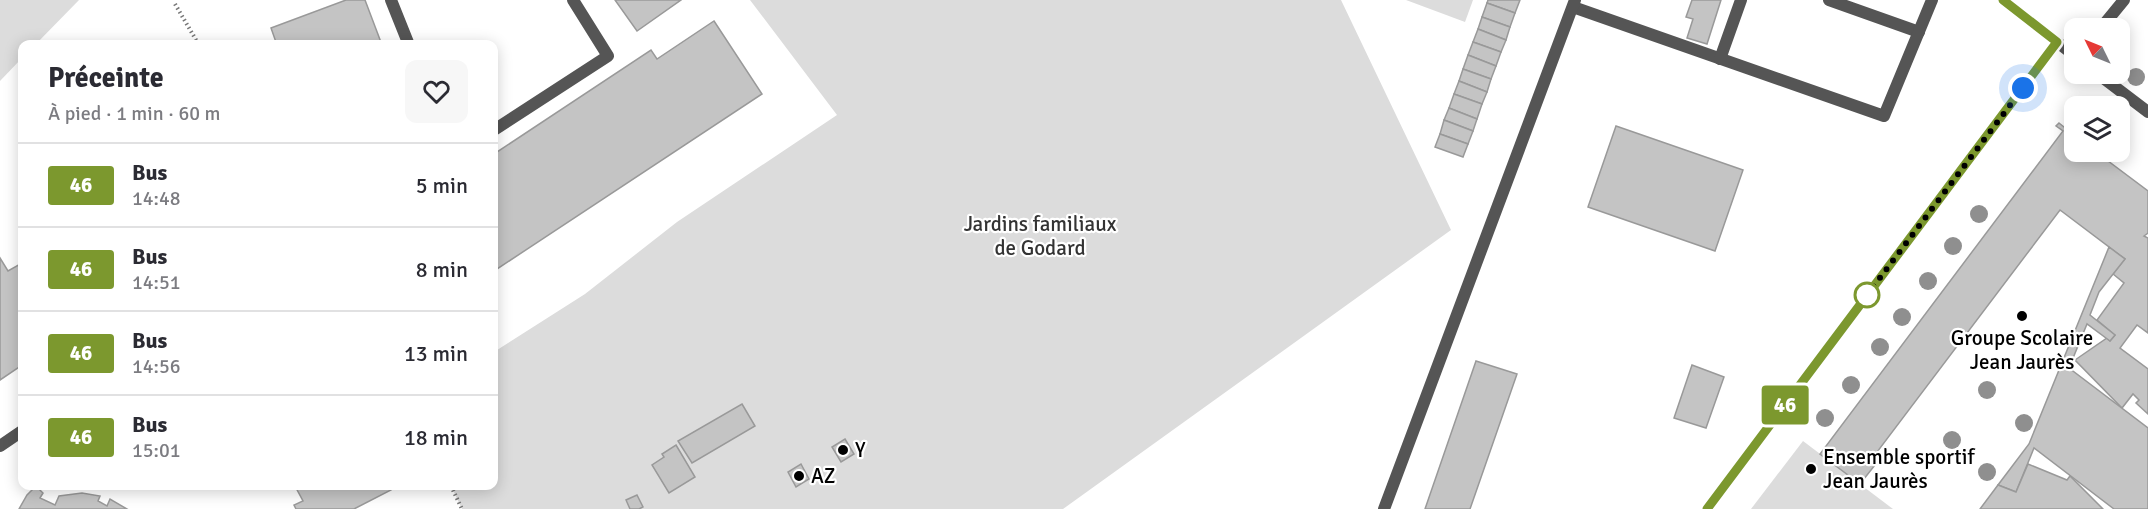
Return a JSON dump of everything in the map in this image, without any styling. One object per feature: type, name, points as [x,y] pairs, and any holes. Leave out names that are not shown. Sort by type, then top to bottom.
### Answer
[{"type":"street","points":[[391,0],[407,40]]},
{"type":"street","points":[[498,127],[608,56],[573,0]]},
{"type":"street","points":[[1720,59],[1741,0]]},
{"type":"street","points":[[1829,0],[1919,32]]},
{"type":"street","points":[[1384,509],[1574,4],[1720,59],[1884,116],[1932,0]]},
{"type":"street","points":[[2003,0],[2064,47]]},
{"type":"street","points":[[2109,18],[2124,0]]},
{"type":"street","points":[[1707,509],[2057,42]]},
{"type":"street","points":[[2111,84],[2148,112]]},
{"type":"street","points":[[0,446],[18,434]]},
{"type":"path","points":[[175,4],[196,40]]},
{"type":"path","points":[[453,490],[462,509]]},
{"type":"green space","points":[[0,0],[79,0],[40,40],[18,40],[18,62],[0,81]]},
{"type":"green space","name":"Jardins familiaux de Godard","points":[[750,0],[1341,0],[1451,230],[1063,509],[462,509],[453,490],[498,490],[498,349],[585,294],[677,222],[837,115]]},
{"type":"green space","points":[[1406,0],[1473,0],[1465,22]]},
{"type":"green space","name":"Ensemble sportif Jean Jaurès","points":[[1803,441],[1893,509],[1751,509]]},
{"type":"building","points":[[346,0],[365,0],[380,40],[275,40],[271,28]]},
{"type":"building","points":[[615,0],[681,0],[637,31]]},
{"type":"building","points":[[1488,0],[1520,0],[1515,13],[1487,3]]},
{"type":"building","points":[[1692,0],[1721,0],[1707,44],[1687,38],[1693,19],[1686,17]]},
{"type":"building","points":[[1487,3],[1515,13],[1510,27],[1482,17]]},
{"type":"building","points":[[1482,17],[1510,27],[1506,40],[1478,29]]},
{"type":"building","points":[[714,21],[762,94],[498,268],[498,151],[651,50],[657,59]]},
{"type":"building","points":[[1478,29],[1506,40],[1501,52],[1473,42]]},
{"type":"building","points":[[1473,42],[1501,52],[1496,66],[1468,55]]},
{"type":"building","points":[[1468,55],[1496,66],[1491,79],[1463,69]]},
{"type":"building","points":[[1463,69],[1491,79],[1487,92],[1459,81]]},
{"type":"building","points":[[1459,81],[1487,92],[1482,104],[1454,94]]},
{"type":"building","points":[[1454,94],[1482,104],[1477,119],[1449,108]]},
{"type":"building","points":[[1449,108],[1477,119],[1473,131],[1444,120]]},
{"type":"building","points":[[1444,120],[1473,131],[1468,144],[1440,134]]},
{"type":"building","points":[[2059,123],[2064,127],[2064,162],[2109,162],[2148,191],[2148,233],[2144,236],[2148,238],[2148,333],[2137,325],[2120,348],[2148,369],[2148,414],[2136,403],[2139,400],[2133,394],[2122,408],[2075,360],[2107,338],[2110,341],[2115,335],[2097,320],[2124,283],[2113,274],[2125,259],[2060,210],[1877,452],[1882,456],[1860,484],[1820,454],[2063,131],[2056,126]]},
{"type":"building","points":[[1616,126],[1743,170],[1715,251],[1588,207]]},
{"type":"building","points":[[1440,134],[1468,144],[1463,157],[1435,147]]},
{"type":"building","points":[[2109,247],[2125,259],[2099,292],[2090,315],[2115,335],[2110,341],[2087,324],[2069,368],[2148,428],[2148,509],[2114,509],[2034,448],[2016,492],[1998,485],[2029,444]]},
{"type":"building","points":[[0,258],[8,271],[18,265],[18,368],[0,380]]},
{"type":"building","points":[[1476,361],[1517,374],[1470,509],[1425,509]]},
{"type":"building","points":[[1692,365],[1724,377],[1706,428],[1674,418]]},
{"type":"building","points":[[742,404],[755,426],[692,463],[678,441]]},
{"type":"building","name":"Y","points":[[845,439],[854,454],[841,462],[832,447]]},
{"type":"building","points":[[676,445],[695,477],[669,493],[652,465],[664,457],[662,454]]},
{"type":"building","name":"AZ","points":[[801,464],[809,479],[796,487],[788,472]]},
{"type":"building","points":[[2028,464],[2067,480],[2070,476],[2103,509],[1980,509],[1998,485],[2016,492]]},
{"type":"building","points":[[32,490],[40,490],[43,493],[40,498],[55,505],[59,496],[82,493],[100,496],[98,501],[107,506],[110,499],[127,509],[19,509]]},
{"type":"building","points":[[297,490],[391,490],[354,509],[296,509],[294,505],[303,501]]},
{"type":"building","points":[[637,495],[643,507],[630,509],[626,500]]},
{"type":"bus line","name":"46","points":[[1707,509],[2057,42],[2003,0]]},
{"type":"place","name":"Groupe Scolaire Jean Jaurès","points":[[2022,316]]},
{"type":"place","name":"Y","points":[[843,450]]},
{"type":"place","name":"Ensemble sportif Jean Jaurès","points":[[1811,469]]},
{"type":"place","name":"AZ","points":[[799,476]]},
{"type":"route","points":[[1867,295],[2023,88]]}]
